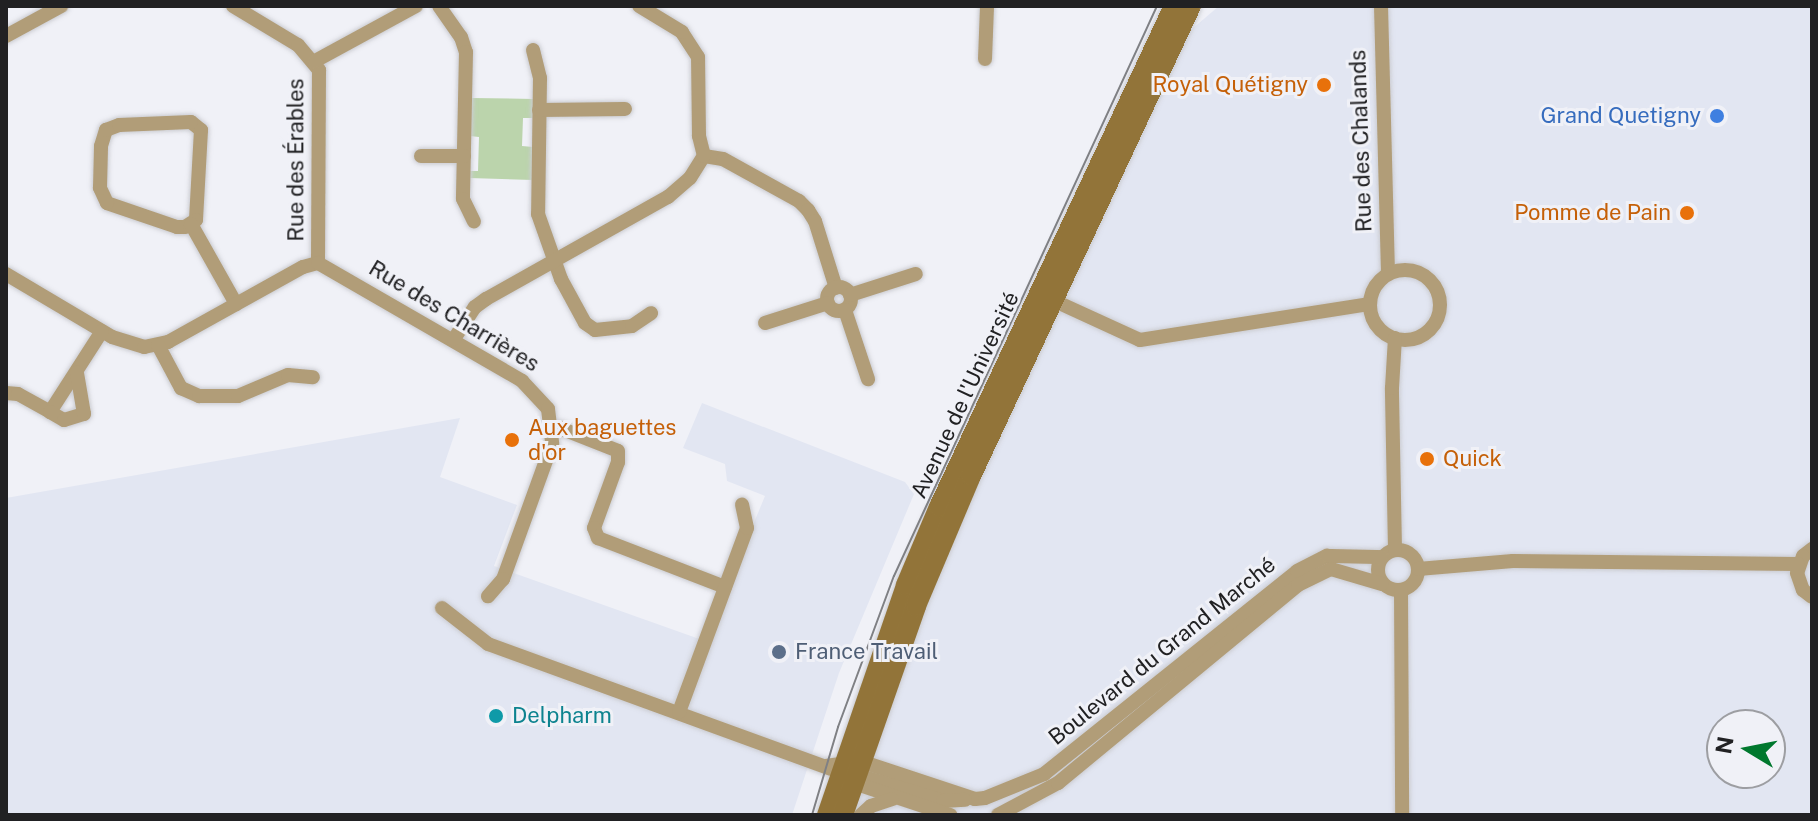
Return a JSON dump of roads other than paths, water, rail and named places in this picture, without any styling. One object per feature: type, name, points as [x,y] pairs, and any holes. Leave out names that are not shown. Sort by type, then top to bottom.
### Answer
[{"type":"main road","name":"Avenue de l'Université","points":[[1046,297],[1174,6]]},
{"type":"main road","name":"Avenue de l'Université","points":[[827,815],[847,783],[906,585],[1191,6]]},
{"type":"street","points":[[6,36],[61,6]]},
{"type":"street","name":"Rue des Érables","points":[[233,6],[298,45],[315,61],[321,81],[318,263]]},
{"type":"street","points":[[315,61],[416,6]]},
{"type":"street","points":[[439,6],[461,37],[466,52],[463,199],[474,222]]},
{"type":"street","points":[[454,339],[480,303],[668,197],[690,178],[704,156],[699,136],[698,57],[682,32],[639,6]]},
{"type":"street","points":[[985,59],[987,6]]},
{"type":"street","name":"Rue des Chalands","points":[[1381,6],[1383,110]]},
{"type":"street","points":[[533,50],[540,78],[538,214],[561,279],[589,327],[600,332],[632,326],[651,313]]},
{"type":"street","points":[[539,110],[625,109]]},
{"type":"street","points":[[1046,297],[1126,336],[1154,340],[1370,304],[1390,275],[1392,239],[1387,112],[1383,110],[1376,129],[1390,275]]},
{"type":"street","points":[[191,122],[199,126],[199,204],[196,220],[191,224],[170,225],[107,203],[100,188],[101,146],[106,130],[119,125],[191,122]]},
{"type":"street","points":[[421,156],[464,156]]},
{"type":"street","points":[[704,156],[723,159],[799,201],[815,221],[836,288]]},
{"type":"street","points":[[191,224],[236,304]]},
{"type":"street","points":[[6,274],[130,345],[158,345],[303,267],[318,263]]},
{"type":"street","name":"Rue des Charrières","points":[[318,263],[454,339],[533,390],[548,409],[552,429]]},
{"type":"street","points":[[850,295],[916,274]]},
{"type":"street","points":[[1370,304],[1376,325],[1395,338],[1406,340],[1426,333],[1439,311],[1438,296],[1427,278],[1390,275]]},
{"type":"street","points":[[836,288],[844,289],[850,295],[850,304],[845,310],[836,311],[828,303],[830,292],[836,288]]},
{"type":"street","points":[[765,323],[828,303]]},
{"type":"street","points":[[845,310],[868,379]]},
{"type":"street","points":[[50,412],[102,331]]},
{"type":"street","points":[[1395,338],[1392,388],[1395,550]]},
{"type":"street","points":[[158,345],[181,388],[199,396],[238,396],[288,375],[313,377]]},
{"type":"street","points":[[6,393],[18,394],[64,420],[84,414],[77,373]]},
{"type":"street","points":[[488,596],[503,579],[548,457],[552,429],[560,428],[618,451],[618,462],[594,528],[598,538],[725,587]]},
{"type":"street","points":[[679,712],[747,528],[742,505]]},
{"type":"street","points":[[1812,549],[1798,564],[1798,582],[1812,597]]},
{"type":"street","points":[[1395,550],[1411,554],[1418,569],[1412,585],[1401,590],[1382,584],[1377,571],[1381,557],[1395,550]]},
{"type":"street","name":"Boulevard du Grand Marché","points":[[847,783],[943,801],[980,799],[1044,774],[1297,571],[1327,556],[1381,557]]},
{"type":"street","points":[[1418,569],[1513,561],[1798,564]]},
{"type":"street","name":"Boulevard du Grand Marché","points":[[998,815],[1058,783],[1298,585],[1331,569],[1382,584]]},
{"type":"street","points":[[1401,590],[1402,815]]},
{"type":"street","points":[[442,608],[488,644],[679,712],[847,783],[950,815]]},
{"type":"street","points":[[847,783],[871,806],[893,799]]},
{"type":"street","points":[[980,799],[990,815]]},
{"type":"tram line","points":[[812,815],[838,727],[894,576],[1157,6]]},
{"type":"place","name":"Royal Quétigny","points":[[1324,85]]},
{"type":"place","name":"Grand Quetigny","points":[[1717,116]]},
{"type":"place","name":"Pomme de Pain","points":[[1687,213]]},
{"type":"place","name":"Aux baguettes d'or","points":[[512,440]]},
{"type":"place","name":"Quick","points":[[1427,459]]},
{"type":"place","name":"France Travail","points":[[779,652]]},
{"type":"place","name":"Delpharm","points":[[496,716]]}]
